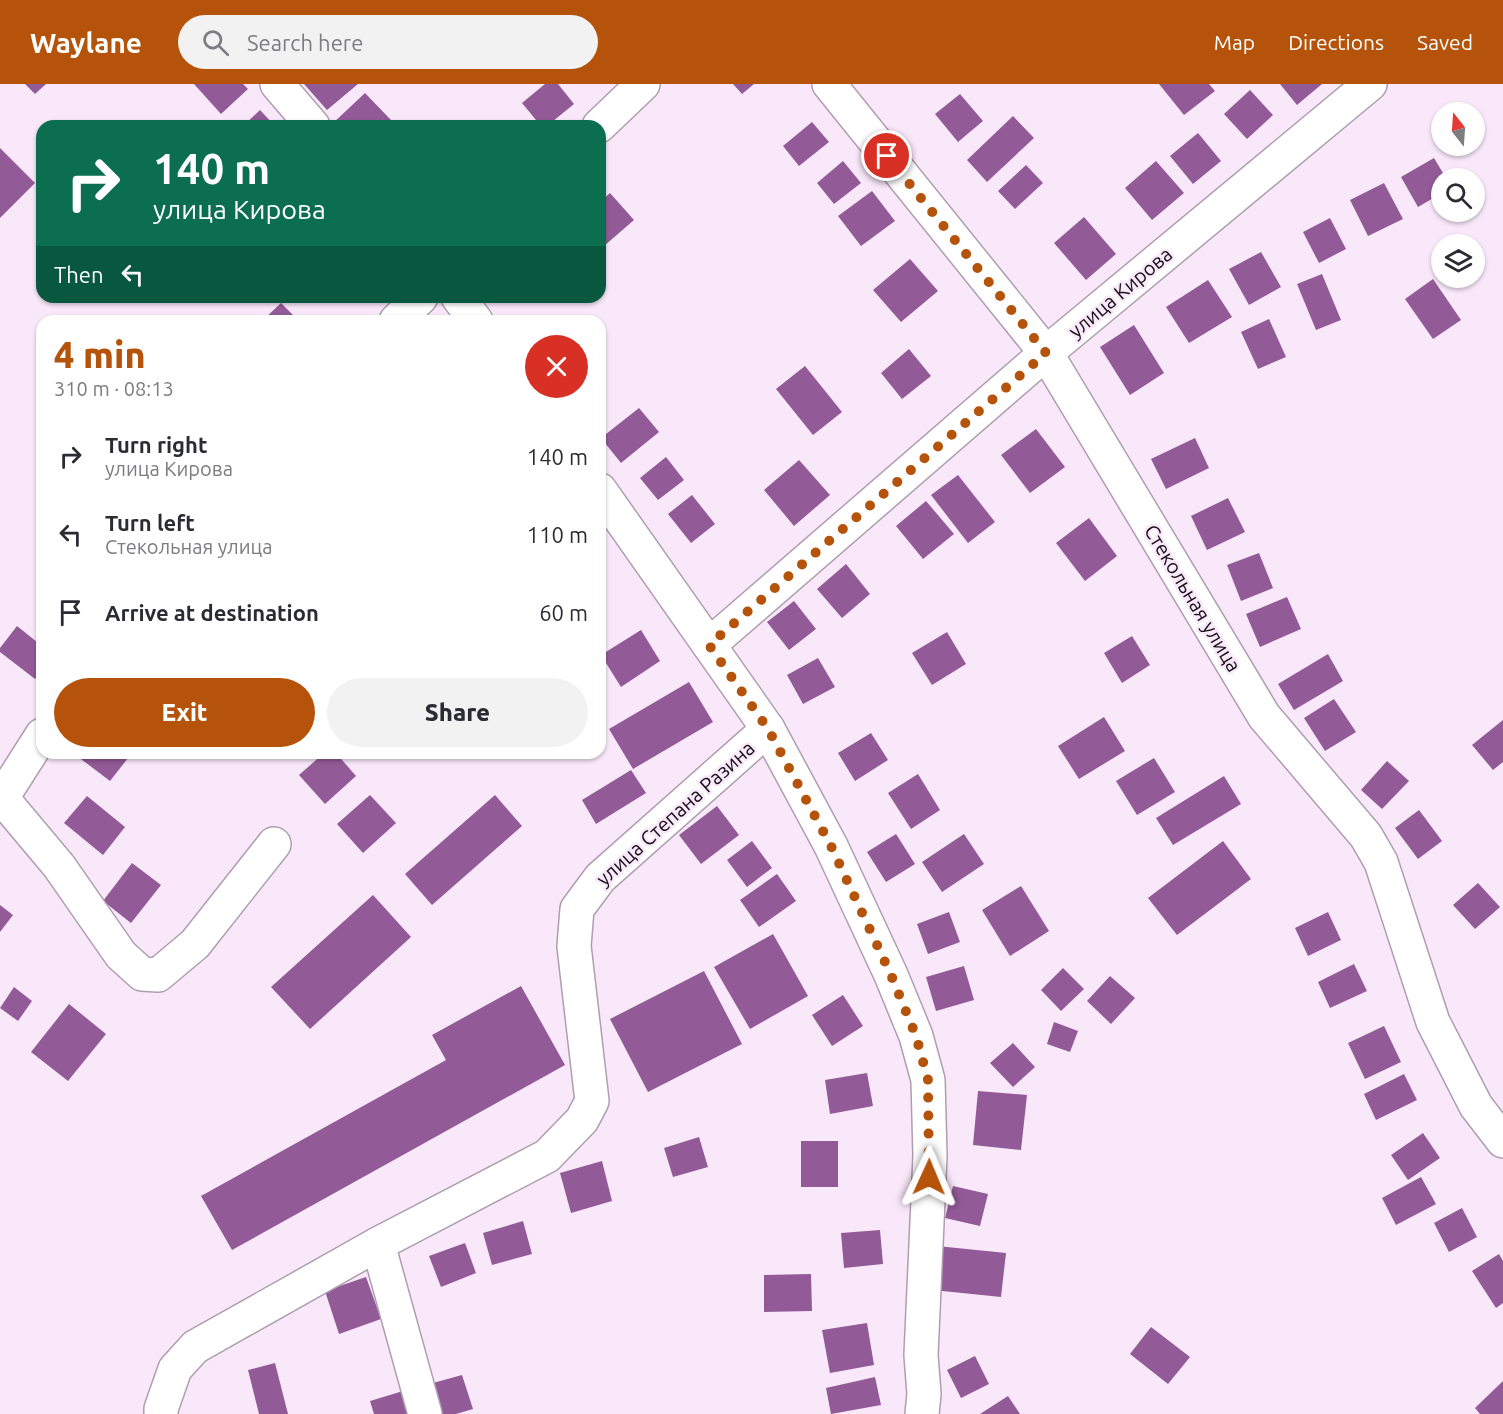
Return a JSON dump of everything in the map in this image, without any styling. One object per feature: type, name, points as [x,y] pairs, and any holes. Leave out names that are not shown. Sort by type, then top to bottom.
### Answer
[{"type":"street","points":[[277,84],[308,120]]},
{"type":"street","points":[[605,120],[643,84]]},
{"type":"street","name":"Стекольная улица","points":[[829,84],[1046,353],[1264,716],[1366,836],[1381,862],[1433,1022],[1476,1106],[1503,1141]]},
{"type":"street","name":"улица Кирова","points":[[709,645],[1046,353],[1370,84]]},
{"type":"street","points":[[402,315],[415,303]]},
{"type":"street","points":[[606,499],[768,729],[831,846],[891,975],[916,1036],[928,1080],[930,1156],[921,1355],[929,1407]]},
{"type":"street","name":"улица Степана Разина","points":[[161,1414],[175,1369],[195,1347],[378,1244],[547,1156],[582,1120],[592,1101],[574,946],[577,909],[600,878],[768,729]]},
{"type":"street","points":[[36,743],[4,786],[121,955],[142,974],[158,975],[195,944],[274,844]]},
{"type":"street","points":[[378,1244],[425,1414]]},
{"type":"building","points":[[25,84],[46,84],[35,94]]},
{"type":"building","points":[[194,84],[243,84],[248,89],[221,114]]},
{"type":"building","points":[[304,84],[358,84],[327,110]]},
{"type":"building","points":[[545,84],[558,84],[574,104],[554,120],[536,120],[522,103]]},
{"type":"building","points":[[733,84],[754,84],[742,94]]},
{"type":"building","points":[[1159,84],[1209,84],[1215,91],[1184,115]]},
{"type":"building","points":[[1280,84],[1322,84],[1297,105]]},
{"type":"building","points":[[1250,90],[1273,115],[1247,139],[1224,114]]},
{"type":"building","points":[[365,93],[391,120],[336,120]]},
{"type":"building","points":[[960,94],[983,121],[958,142],[935,114]]},
{"type":"building","points":[[260,110],[269,120],[249,120]]},
{"type":"building","points":[[1013,116],[1034,138],[987,182],[967,160]]},
{"type":"building","points":[[812,122],[829,142],[799,166],[783,146]]},
{"type":"building","points":[[1198,133],[1221,161],[1193,184],[1170,156]]},
{"type":"building","points":[[0,148],[35,183],[0,218]]},
{"type":"building","points":[[1434,158],[1440,168],[1431,168],[1431,199],[1418,207],[1401,177]]},
{"type":"building","points":[[843,161],[861,183],[834,204],[817,183]]},
{"type":"building","points":[[1156,161],[1184,193],[1152,220],[1125,188]]},
{"type":"building","points":[[1026,165],[1043,183],[1015,209],[998,191]]},
{"type":"building","points":[[1384,183],[1403,219],[1368,236],[1350,200]]},
{"type":"building","points":[[872,191],[895,221],[861,246],[838,216]]},
{"type":"building","points":[[610,193],[634,220],[606,244],[606,197]]},
{"type":"building","points":[[1084,217],[1116,254],[1086,280],[1054,243]]},
{"type":"building","points":[[1330,218],[1346,249],[1319,263],[1303,232]]},
{"type":"building","points":[[1261,252],[1281,287],[1249,305],[1229,269]]},
{"type":"building","points":[[910,259],[938,291],[901,322],[873,290]]},
{"type":"building","points":[[1322,274],[1341,320],[1316,330],[1297,284]]},
{"type":"building","points":[[1208,280],[1232,317],[1189,343],[1166,307]]},
{"type":"building","points":[[1431,280],[1431,288],[1439,288],[1461,320],[1433,339],[1405,299]]},
{"type":"building","points":[[281,303],[293,315],[268,315]]},
{"type":"building","points":[[1269,319],[1286,357],[1258,369],[1241,332]]},
{"type":"building","points":[[1134,325],[1164,373],[1130,395],[1100,347]]},
{"type":"building","points":[[909,349],[931,376],[902,399],[881,373]]},
{"type":"building","points":[[805,366],[842,412],[813,435],[776,389]]},
{"type":"building","points":[[639,408],[659,432],[621,463],[606,444],[606,434]]},
{"type":"building","points":[[1036,429],[1065,467],[1030,493],[1001,455]]},
{"type":"building","points":[[1195,438],[1209,468],[1166,489],[1151,459]]},
{"type":"building","points":[[666,457],[684,480],[658,500],[640,478]]},
{"type":"building","points":[[799,460],[830,495],[794,526],[764,490]]},
{"type":"building","points":[[958,475],[995,522],[968,543],[931,495]]},
{"type":"building","points":[[692,495],[715,524],[691,543],[668,514]]},
{"type":"building","points":[[1228,498],[1245,532],[1207,550],[1191,516]]},
{"type":"building","points":[[926,501],[954,534],[923,559],[896,526]]},
{"type":"building","points":[[1089,518],[1117,556],[1085,581],[1056,543]]},
{"type":"building","points":[[1259,553],[1273,588],[1241,601],[1227,565]]},
{"type":"building","points":[[846,564],[870,594],[842,618],[817,589]]},
{"type":"building","points":[[1287,597],[1301,629],[1260,647],[1246,614]]},
{"type":"building","points":[[794,601],[816,629],[789,650],[767,622]]},
{"type":"building","points":[[17,626],[36,641],[36,678],[0,652],[0,648]]},
{"type":"building","points":[[641,630],[660,661],[621,687],[606,663],[606,652]]},
{"type":"building","points":[[947,632],[966,664],[932,685],[912,653]]},
{"type":"building","points":[[1132,636],[1150,665],[1122,683],[1104,653]]},
{"type":"building","points":[[1328,654],[1343,681],[1294,710],[1278,684]]},
{"type":"building","points":[[818,658],[835,687],[803,704],[787,675]]},
{"type":"building","points":[[689,682],[713,722],[633,769],[609,729]]},
{"type":"building","points":[[1334,699],[1356,732],[1325,751],[1304,718]]},
{"type":"building","points":[[1104,717],[1125,751],[1079,779],[1058,746]]},
{"type":"building","points":[[1503,720],[1503,762],[1493,770],[1472,745]]},
{"type":"building","points":[[871,733],[888,760],[855,781],[838,753]]},
{"type":"building","points":[[1154,758],[1175,792],[1137,815],[1116,781]]},
{"type":"building","points":[[81,759],[127,759],[110,781]]},
{"type":"building","points":[[317,759],[341,759],[356,776],[325,804],[299,775]]},
{"type":"building","points":[[1387,761],[1409,781],[1382,809],[1361,790]]},
{"type":"building","points":[[631,770],[646,793],[596,824],[582,800]]},
{"type":"building","points":[[918,774],[940,810],[911,829],[888,793]]},
{"type":"building","points":[[1224,776],[1241,804],[1173,845],[1156,818]]},
{"type":"building","points":[[370,795],[396,823],[363,853],[337,824]]},
{"type":"building","points":[[495,795],[522,826],[432,905],[405,874]]},
{"type":"building","points":[[87,796],[125,827],[103,855],[64,823]]},
{"type":"building","points":[[717,806],[739,835],[701,864],[679,835]]},
{"type":"building","points":[[1419,810],[1442,841],[1418,859],[1395,828]]},
{"type":"building","points":[[896,834],[915,864],[886,882],[867,852]]},
{"type":"building","points":[[964,834],[984,864],[942,892],[922,862]]},
{"type":"building","points":[[752,841],[772,868],[747,887],[727,860]]},
{"type":"building","points":[[1223,841],[1251,879],[1177,935],[1148,898]]},
{"type":"building","points":[[132,863],[161,885],[131,923],[103,901]]},
{"type":"building","points":[[777,874],[796,901],[759,927],[740,900]]},
{"type":"building","points":[[1478,883],[1500,907],[1475,929],[1453,905]]},
{"type":"building","points":[[1021,886],[1049,931],[1010,956],[982,910]]},
{"type":"building","points":[[373,895],[411,937],[310,1029],[271,987]]},
{"type":"building","points":[[0,905],[13,915],[0,932]]},
{"type":"building","points":[[949,912],[960,942],[928,954],[917,924]]},
{"type":"building","points":[[1328,912],[1341,940],[1308,956],[1295,928]]},
{"type":"building","points":[[773,934],[808,996],[750,1029],[714,967]]},
{"type":"building","points":[[1354,964],[1367,991],[1330,1008],[1318,982]]},
{"type":"building","points":[[964,966],[974,1000],[936,1011],[926,977]]},
{"type":"building","points":[[1063,968],[1084,989],[1061,1011],[1041,990]]},
{"type":"building","points":[[704,971],[742,1044],[648,1092],[610,1019]]},
{"type":"building","points":[[1110,976],[1135,998],[1111,1024],[1087,1001]]},
{"type":"building","points":[[521,986],[565,1065],[232,1250],[201,1196],[446,1060],[432,1035]]},
{"type":"building","points":[[14,987],[32,1001],[18,1021],[0,1008]]},
{"type":"building","points":[[843,995],[863,1026],[832,1046],[812,1015]]},
{"type":"building","points":[[69,1004],[106,1034],[68,1081],[31,1052]]},
{"type":"building","points":[[1054,1022],[1078,1031],[1070,1052],[1047,1044]]},
{"type":"building","points":[[1384,1026],[1401,1062],[1365,1079],[1348,1043]]},
{"type":"building","points":[[1013,1043],[1035,1067],[1013,1087],[990,1063]]},
{"type":"building","points":[[867,1073],[873,1106],[830,1114],[825,1080]]},
{"type":"building","points":[[1404,1074],[1417,1100],[1376,1120],[1364,1094]]},
{"type":"building","points":[[978,1091],[1027,1095],[1021,1150],[973,1145]]},
{"type":"building","points":[[1423,1133],[1440,1158],[1408,1180],[1391,1155]]},
{"type":"building","points":[[699,1137],[708,1167],[673,1177],[664,1148]]},
{"type":"building","points":[[801,1141],[838,1141],[838,1187],[801,1187]]},
{"type":"building","points":[[602,1161],[612,1201],[571,1213],[560,1173]]},
{"type":"building","points":[[1421,1177],[1436,1204],[1396,1225],[1382,1198]]},
{"type":"building","points":[[953,1186],[988,1194],[980,1226],[945,1218]]},
{"type":"building","points":[[1462,1208],[1477,1237],[1449,1252],[1434,1223]]},
{"type":"building","points":[[523,1221],[532,1254],[492,1265],[483,1233]]},
{"type":"building","points":[[880,1230],[883,1264],[844,1268],[841,1233]]},
{"type":"building","points":[[465,1243],[476,1273],[441,1287],[429,1256]]},
{"type":"building","points":[[937,1246],[1006,1253],[1001,1297],[933,1290]]},
{"type":"building","points":[[1499,1254],[1503,1261],[1503,1303],[1496,1308],[1472,1271]]},
{"type":"building","points":[[811,1274],[812,1311],[764,1312],[764,1275]]},
{"type":"building","points":[[366,1277],[381,1319],[339,1334],[325,1291]]},
{"type":"building","points":[[867,1323],[874,1365],[830,1373],[822,1330]]},
{"type":"building","points":[[1151,1327],[1190,1357],[1168,1384],[1130,1354]]},
{"type":"building","points":[[975,1356],[989,1384],[961,1398],[947,1370]]},
{"type":"building","points":[[275,1363],[288,1414],[259,1414],[248,1370]]},
{"type":"building","points":[[462,1375],[473,1409],[456,1414],[442,1414],[433,1383]]},
{"type":"building","points":[[875,1377],[881,1405],[831,1414],[826,1388]]},
{"type":"building","points":[[1503,1381],[1503,1414],[1480,1414],[1475,1408]]},
{"type":"building","points":[[403,1391],[410,1414],[374,1414],[370,1401]]},
{"type":"building","points":[[1008,1396],[1020,1414],[980,1414]]},
{"type":"route","points":[[887,156],[1046,353],[709,645],[768,729],[831,846],[891,975],[916,1036],[928,1080],[929,1177]]}]
